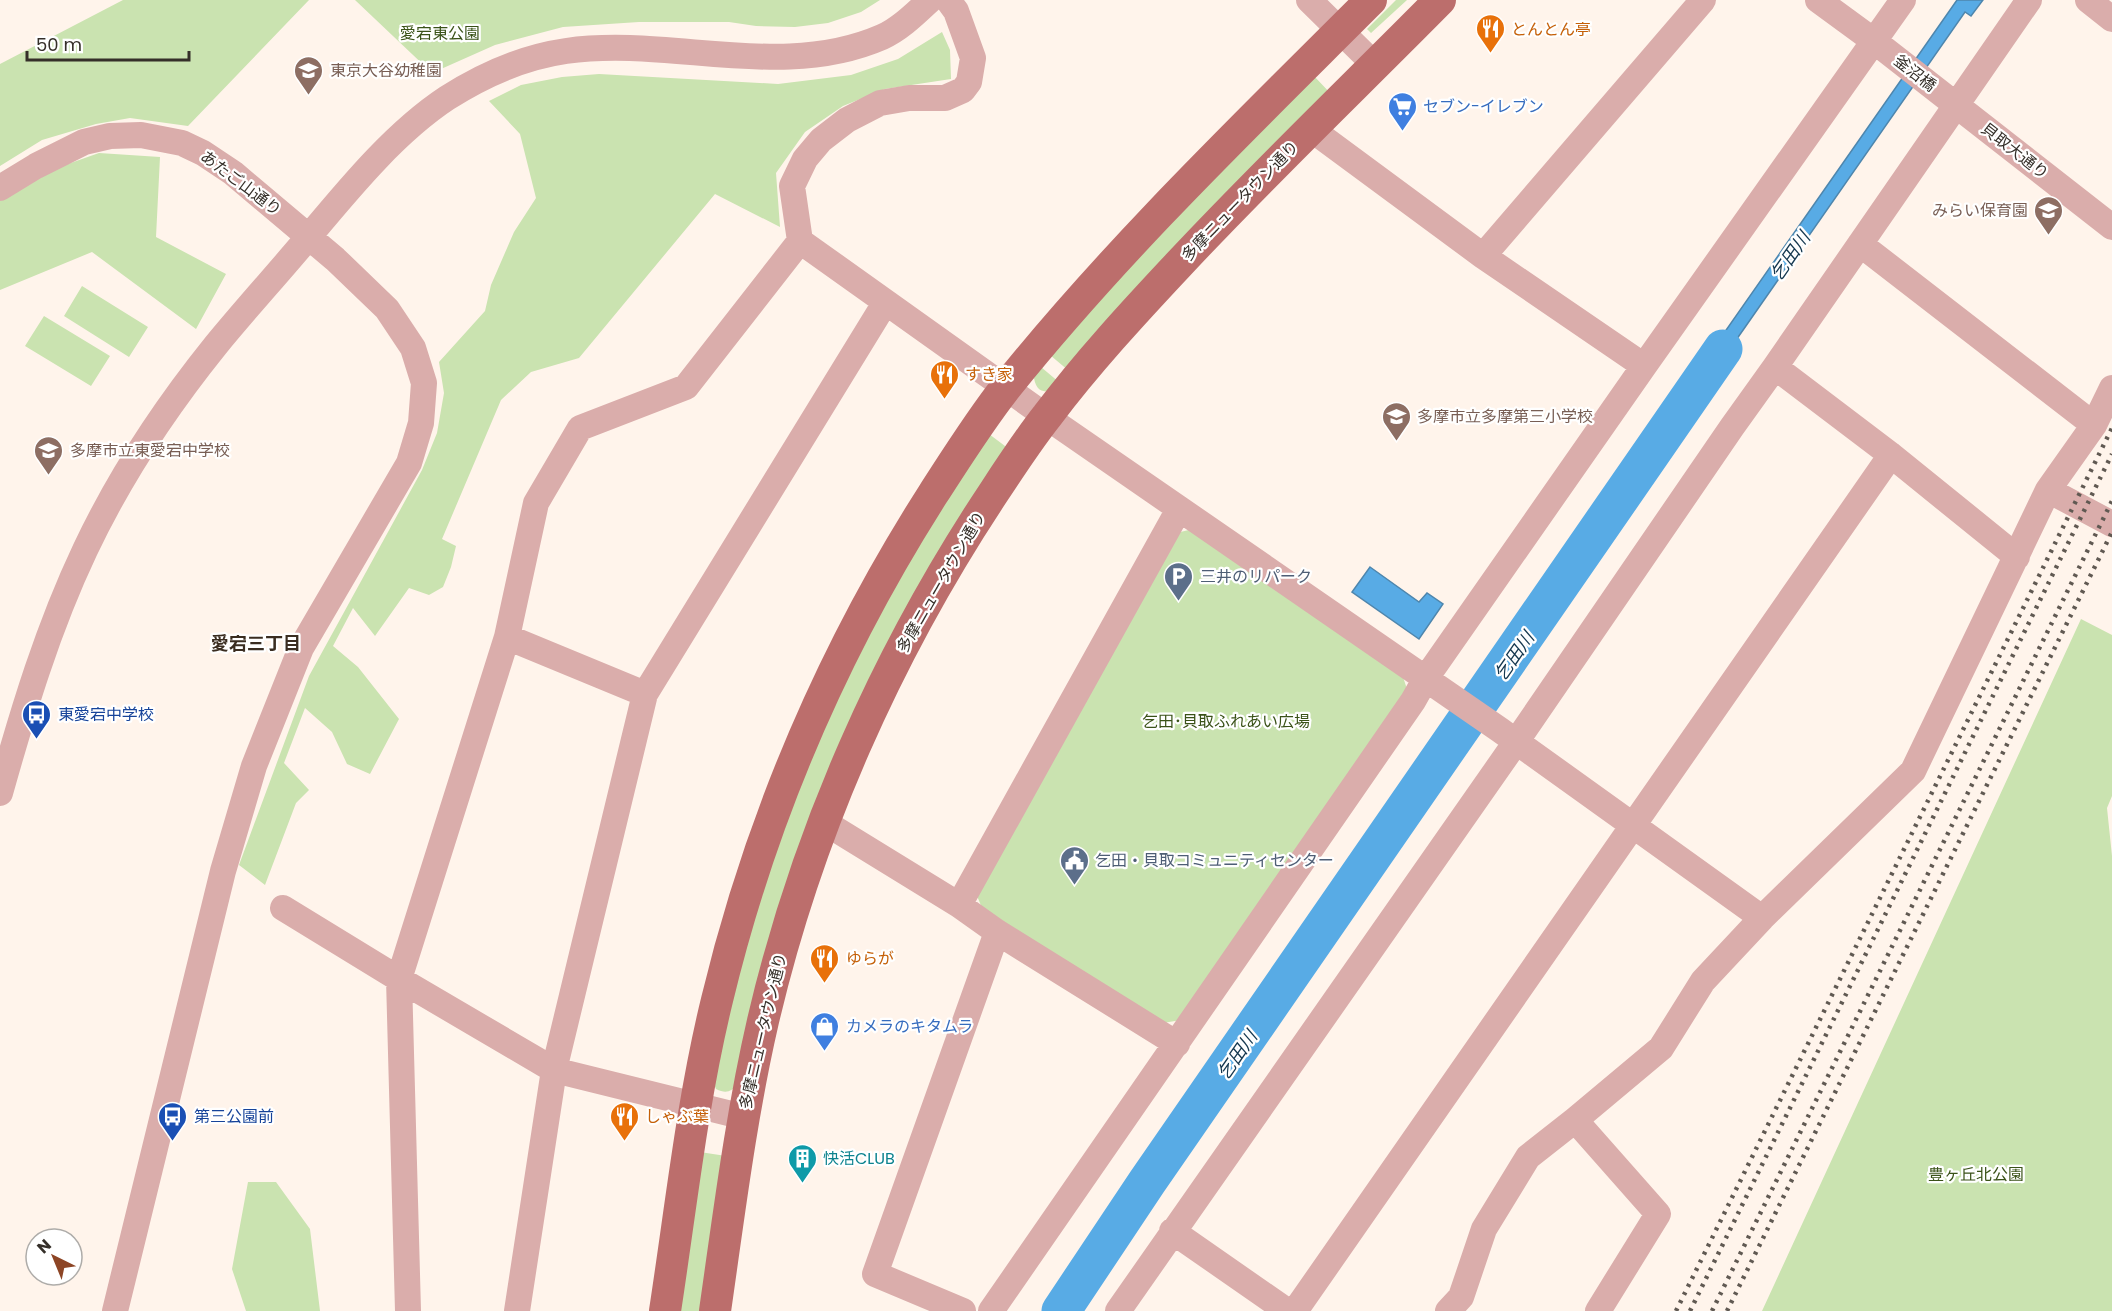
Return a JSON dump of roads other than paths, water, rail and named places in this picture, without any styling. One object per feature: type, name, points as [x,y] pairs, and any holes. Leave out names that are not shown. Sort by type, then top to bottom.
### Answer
[{"type":"main road","points":[[665,1311],[696,1106],[716,1003],[739,914],[777,805],[820,700],[861,614],[971,434],[1005,388],[1091,286],[1181,190],[1371,0]]},
{"type":"main road","name":"多摩ニュータウン通り","points":[[715,1311],[744,1117],[763,1022],[786,933],[824,822],[863,726],[908,634],[962,541],[1046,417],[1145,300],[1215,226],[1440,0]]},
{"type":"street","points":[[0,793],[45,644],[85,550],[158,424],[215,347],[308,237],[384,152],[412,125],[445,99],[474,82],[507,67],[562,51],[596,47],[643,47],[772,58],[816,55],[885,36],[930,0]]},
{"type":"street","points":[[948,0],[956,11],[973,58],[969,82],[963,90],[945,98],[909,98],[880,103],[847,120],[821,140],[804,159],[792,186],[800,241],[1046,417],[1508,736],[1762,918]]},
{"type":"street","points":[[1309,0],[1375,65]]},
{"type":"street","points":[[1483,256],[1702,0]]},
{"type":"street","points":[[1818,0],[1879,45]]},
{"type":"street","points":[[991,1311],[1413,701],[1435,685],[1644,366],[1879,45],[1903,0]]},
{"type":"street","points":[[1118,1311],[1508,736],[1775,367],[1860,244],[1951,101],[2029,0]]},
{"type":"street","points":[[2088,0],[2112,19]]},
{"type":"street","name":"釜沼橋","points":[[1879,45],[1951,101]]},
{"type":"street","name":"貝取大通り","points":[[1951,101],[2112,226]]},
{"type":"street","points":[[1311,129],[1483,256],[1644,366]]},
{"type":"street","name":"あたご山通り","points":[[0,188],[36,166],[84,142],[110,136],[141,135],[182,143],[203,153],[233,173],[387,309],[413,348],[424,383],[421,423],[409,463],[301,648],[254,766],[223,871],[115,1311]]},
{"type":"street","points":[[408,1311],[399,979],[507,637],[536,503],[580,428],[686,387],[800,241]]},
{"type":"street","points":[[1860,244],[2094,425]]},
{"type":"street","points":[[517,1311],[554,1070],[645,694],[885,303]]},
{"type":"street","points":[[1775,367],[1891,455],[2017,557]]},
{"type":"street","points":[[1448,1311],[1461,1297],[1484,1229],[1528,1157],[1661,1048],[1703,981],[1762,918],[1913,771],[2048,490],[2094,425],[2112,388]]},
{"type":"street","points":[[1295,1311],[1891,455]]},
{"type":"street","points":[[2048,490],[2112,524]]},
{"type":"street","points":[[959,905],[1179,509]]},
{"type":"street","points":[[507,637],[645,694]]},
{"type":"street","points":[[824,822],[1177,1044]]},
{"type":"street","points":[[283,908],[554,1070],[744,1117]]},
{"type":"street","points":[[963,1311],[875,1274],[997,932]]},
{"type":"street","points":[[1575,1120],[1658,1214],[1599,1311]]},
{"type":"street","points":[[1172,1231],[1287,1311]]},
{"type":"water","points":[[1957,0],[1983,0],[1971,16],[1965,12],[1697,396],[1687,386]]},
{"type":"water","points":[[1370,567],[1419,602],[1427,593],[1443,604],[1419,639],[1352,592]]},
{"type":"waterway","name":"乞田川","points":[[1061,1311],[1147,1182],[1723,349]]},
{"type":"railway","points":[[1676,1311],[2112,428]]},
{"type":"railway","points":[[1690,1311],[2112,454]]},
{"type":"railway","points":[[1712,1311],[2112,501]]},
{"type":"railway","points":[[1727,1311],[2112,532]]},
{"type":"place","name":"とんとん亭","points":[[1490,54]]},
{"type":"place","name":"東京大谷幼稚園","points":[[309,96]]},
{"type":"place","name":"セブン-イレブン","points":[[1402,132]]},
{"type":"place","name":"みらい保育園","points":[[2049,236]]},
{"type":"place","name":"すき家","points":[[944,400]]},
{"type":"place","name":"多摩市立多摩第三小学校","points":[[1396,442]]},
{"type":"place","name":"多摩市立東愛宕中学校","points":[[49,476]]},
{"type":"place","name":"三井のリパーク","points":[[1179,602]]},
{"type":"place","name":"東愛宕中学校","points":[[37,740]]},
{"type":"place","name":"乞田・貝取コミュニティセンター","points":[[1074,886]]},
{"type":"place","name":"ゆらが","points":[[825,984]]},
{"type":"place","name":"カメラのキタムラ","points":[[825,1052]]},
{"type":"place","name":"第三公園前","points":[[173,1142]]},
{"type":"place","name":"しゃぶ葉","points":[[624,1142]]},
{"type":"place","name":"快活CLUB","points":[[802,1184]]},
{"type":"district","name":"愛宕三丁目","points":[[256,643]]},
{"type":"park label","name":"愛宕東公園","points":[[440,33]]},
{"type":"park label","name":"乞田･貝取ふれあい広場","points":[[1226,721]]},
{"type":"park label","name":"豊ヶ丘北公園","points":[[1976,1174]]}]
